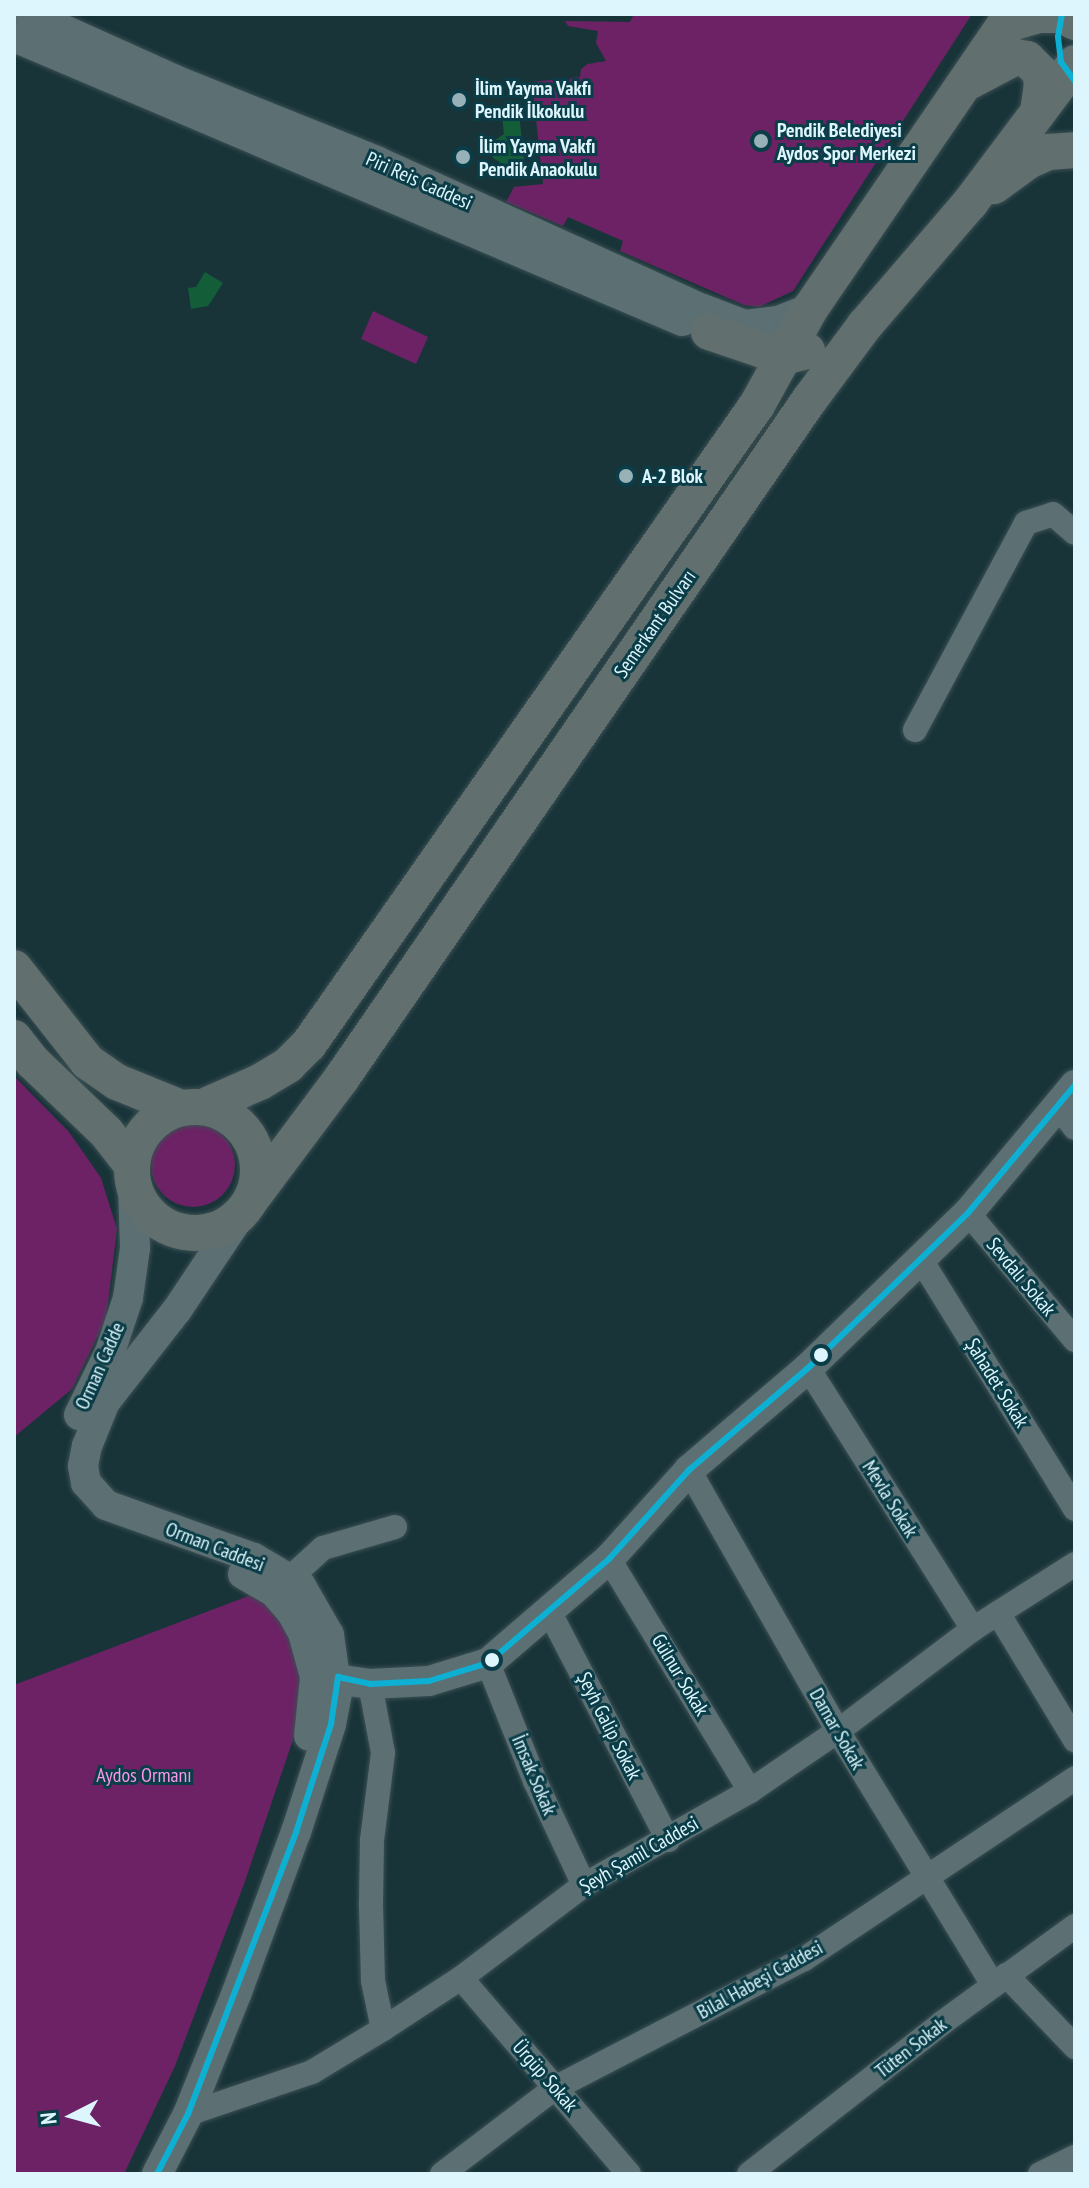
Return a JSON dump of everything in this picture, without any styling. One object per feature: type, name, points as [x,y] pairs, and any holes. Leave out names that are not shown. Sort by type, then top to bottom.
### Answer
[{"type":"main road","name":"Semerkant Bulvarı","points":[[192,1107],[260,1082],[288,1065],[309,1044],[757,405],[810,309],[1003,28],[1039,15],[1062,14]]},
{"type":"main road","points":[[1072,72],[1059,50],[1062,14],[1075,22]]},
{"type":"main road","points":[[965,84],[996,64],[1016,57],[1027,59],[1040,72],[1042,84],[1038,112]]},
{"type":"main road","name":"Semerkant Bulvarı","points":[[246,1206],[351,1066],[810,399],[865,325],[970,203],[1072,72]]},
{"type":"main road","points":[[970,203],[1028,161],[1048,152],[1075,150]]},
{"type":"main road","points":[[709,332],[783,357],[823,347],[865,325]]},
{"type":"main road","points":[[709,332],[739,353],[750,373],[757,405]]},
{"type":"main road","points":[[14,968],[88,1062],[117,1082],[192,1107],[222,1112],[238,1124],[251,1140],[258,1169],[246,1206],[225,1226],[207,1233],[187,1233],[169,1228],[152,1217],[140,1202],[132,1174],[106,1132],[33,1062],[14,1038]]},
{"type":"main road","points":[[132,1174],[136,1145],[147,1128],[162,1115],[192,1107]]},
{"type":"street","name":"Piri Reis Caddesi","points":[[29,14],[175,80],[376,161],[703,309],[745,325],[778,321],[810,309]]},
{"type":"street","name":"Piri Reis Caddesi","points":[[14,37],[709,332]]},
{"type":"street","points":[[915,730],[1026,523],[1053,514],[1075,533]]},
{"type":"street","points":[[326,1677],[370,1684],[429,1681],[488,1663],[550,1613],[609,1559],[689,1470],[808,1368],[968,1213],[1070,1107]]},
{"type":"street","name":"Orman Cadde","points":[[114,1519],[94,1521],[71,1497],[65,1469],[72,1430],[110,1352],[128,1298],[135,1248],[132,1174]]},
{"type":"street","name":"Orman Cadde","points":[[114,1519],[86,1483],[83,1466],[92,1426],[117,1383],[177,1310],[246,1206]]},
{"type":"street","name":"Sevdalı Sokak","points":[[968,1213],[1075,1340]]},
{"type":"street","name":"Şahadet Sokak","points":[[920,1258],[1075,1509]]},
{"type":"street","name":"Mevla Sokak","points":[[808,1368],[973,1629]]},
{"type":"street","name":"Damar Sokak","points":[[689,1470],[925,1878],[999,1980],[1075,2047]]},
{"type":"street","name":"Orman Caddesi","points":[[114,1519],[254,1558],[290,1578],[311,1598],[322,1619],[331,1724],[296,1832],[188,2114],[157,2174]]},
{"type":"street","name":"Orman Caddesi","points":[[114,1519],[246,1575],[274,1592],[292,1613],[326,1677],[304,1756],[179,2093],[139,2174]]},
{"type":"street","points":[[290,1578],[323,1548],[395,1527]]},
{"type":"street","name":"Gülnur Sokak","points":[[609,1559],[750,1791]]},
{"type":"street","name":"Şeyh Şamil Caddesi","points":[[188,2114],[312,2072],[383,2029],[461,1978],[584,1885],[750,1791],[838,1731],[973,1629],[1075,1564]]},
{"type":"street","name":"Şeyh Galip Sokak","points":[[550,1613],[668,1840]]},
{"type":"street","points":[[998,1613],[1075,1740]]},
{"type":"street","name":"İmsak Sokak","points":[[488,1663],[535,1781],[584,1885]]},
{"type":"street","points":[[370,1684],[383,1753],[372,1840],[371,1905],[373,1981],[383,2029]]},
{"type":"street","name":"Bilal Habeşi Caddesi","points":[[442,2174],[555,2088],[804,1959],[1075,1778]]},
{"type":"street","name":"Tüten Sokak","points":[[749,2174],[999,1980],[1075,1926]]},
{"type":"street","name":"Ürgüp Sokak","points":[[461,1978],[629,2174]]},
{"type":"street","points":[[1040,2174],[1075,2157]]},
{"type":"green space","name":"Pendik Belediyesi Aydos Spor Merkezi","points":[[634,14],[972,14],[793,291],[759,307],[744,305],[620,251],[623,241],[568,217],[563,226],[506,202],[514,187],[543,184],[532,82],[580,77],[581,69],[588,64],[606,61],[596,43],[598,31],[568,26],[565,21],[630,22]]},
{"type":"green space","points":[[373,311],[428,337],[416,364],[361,339]]},
{"type":"green space","points":[[14,1076],[69,1132],[101,1178],[117,1229],[106,1319],[72,1389],[14,1437]]},
{"type":"green space","points":[[185,1123],[201,1123],[217,1130],[228,1141],[235,1165],[232,1181],[223,1195],[201,1207],[185,1207],[169,1200],[158,1189],[151,1173],[151,1157],[158,1141],[169,1130]]},
{"type":"green space","name":"Aydos Ormanı","points":[[251,1595],[277,1611],[296,1650],[303,1682],[301,1716],[244,1884],[175,2066],[124,2174],[14,2174],[14,1685]]},
{"type":"shaded area","points":[[519,114],[524,159],[510,169],[493,158],[491,143],[504,134],[502,116]]},
{"type":"shaded area","points":[[205,272],[223,283],[208,306],[191,309],[188,288],[196,287]]},
{"type":"transit line","points":[[1062,14],[1058,37],[1061,62],[1075,81]]},
{"type":"transit line","points":[[157,2174],[188,2114],[296,1832],[331,1724],[338,1677],[370,1684],[429,1681],[488,1663],[609,1559],[689,1470],[808,1368],[968,1213],[1075,1085]]},
{"type":"place","name":"İlim Yayma Vakfı Pendik İlkokulu","points":[[459,100]]},
{"type":"place","name":"Pendik Belediyesi Aydos Spor Merkezi","points":[[761,141]]},
{"type":"place","name":"İlim Yayma Vakfı Pendik Anaokulu","points":[[463,157]]},
{"type":"place","name":"A-2 Blok","points":[[626,476]]}]
